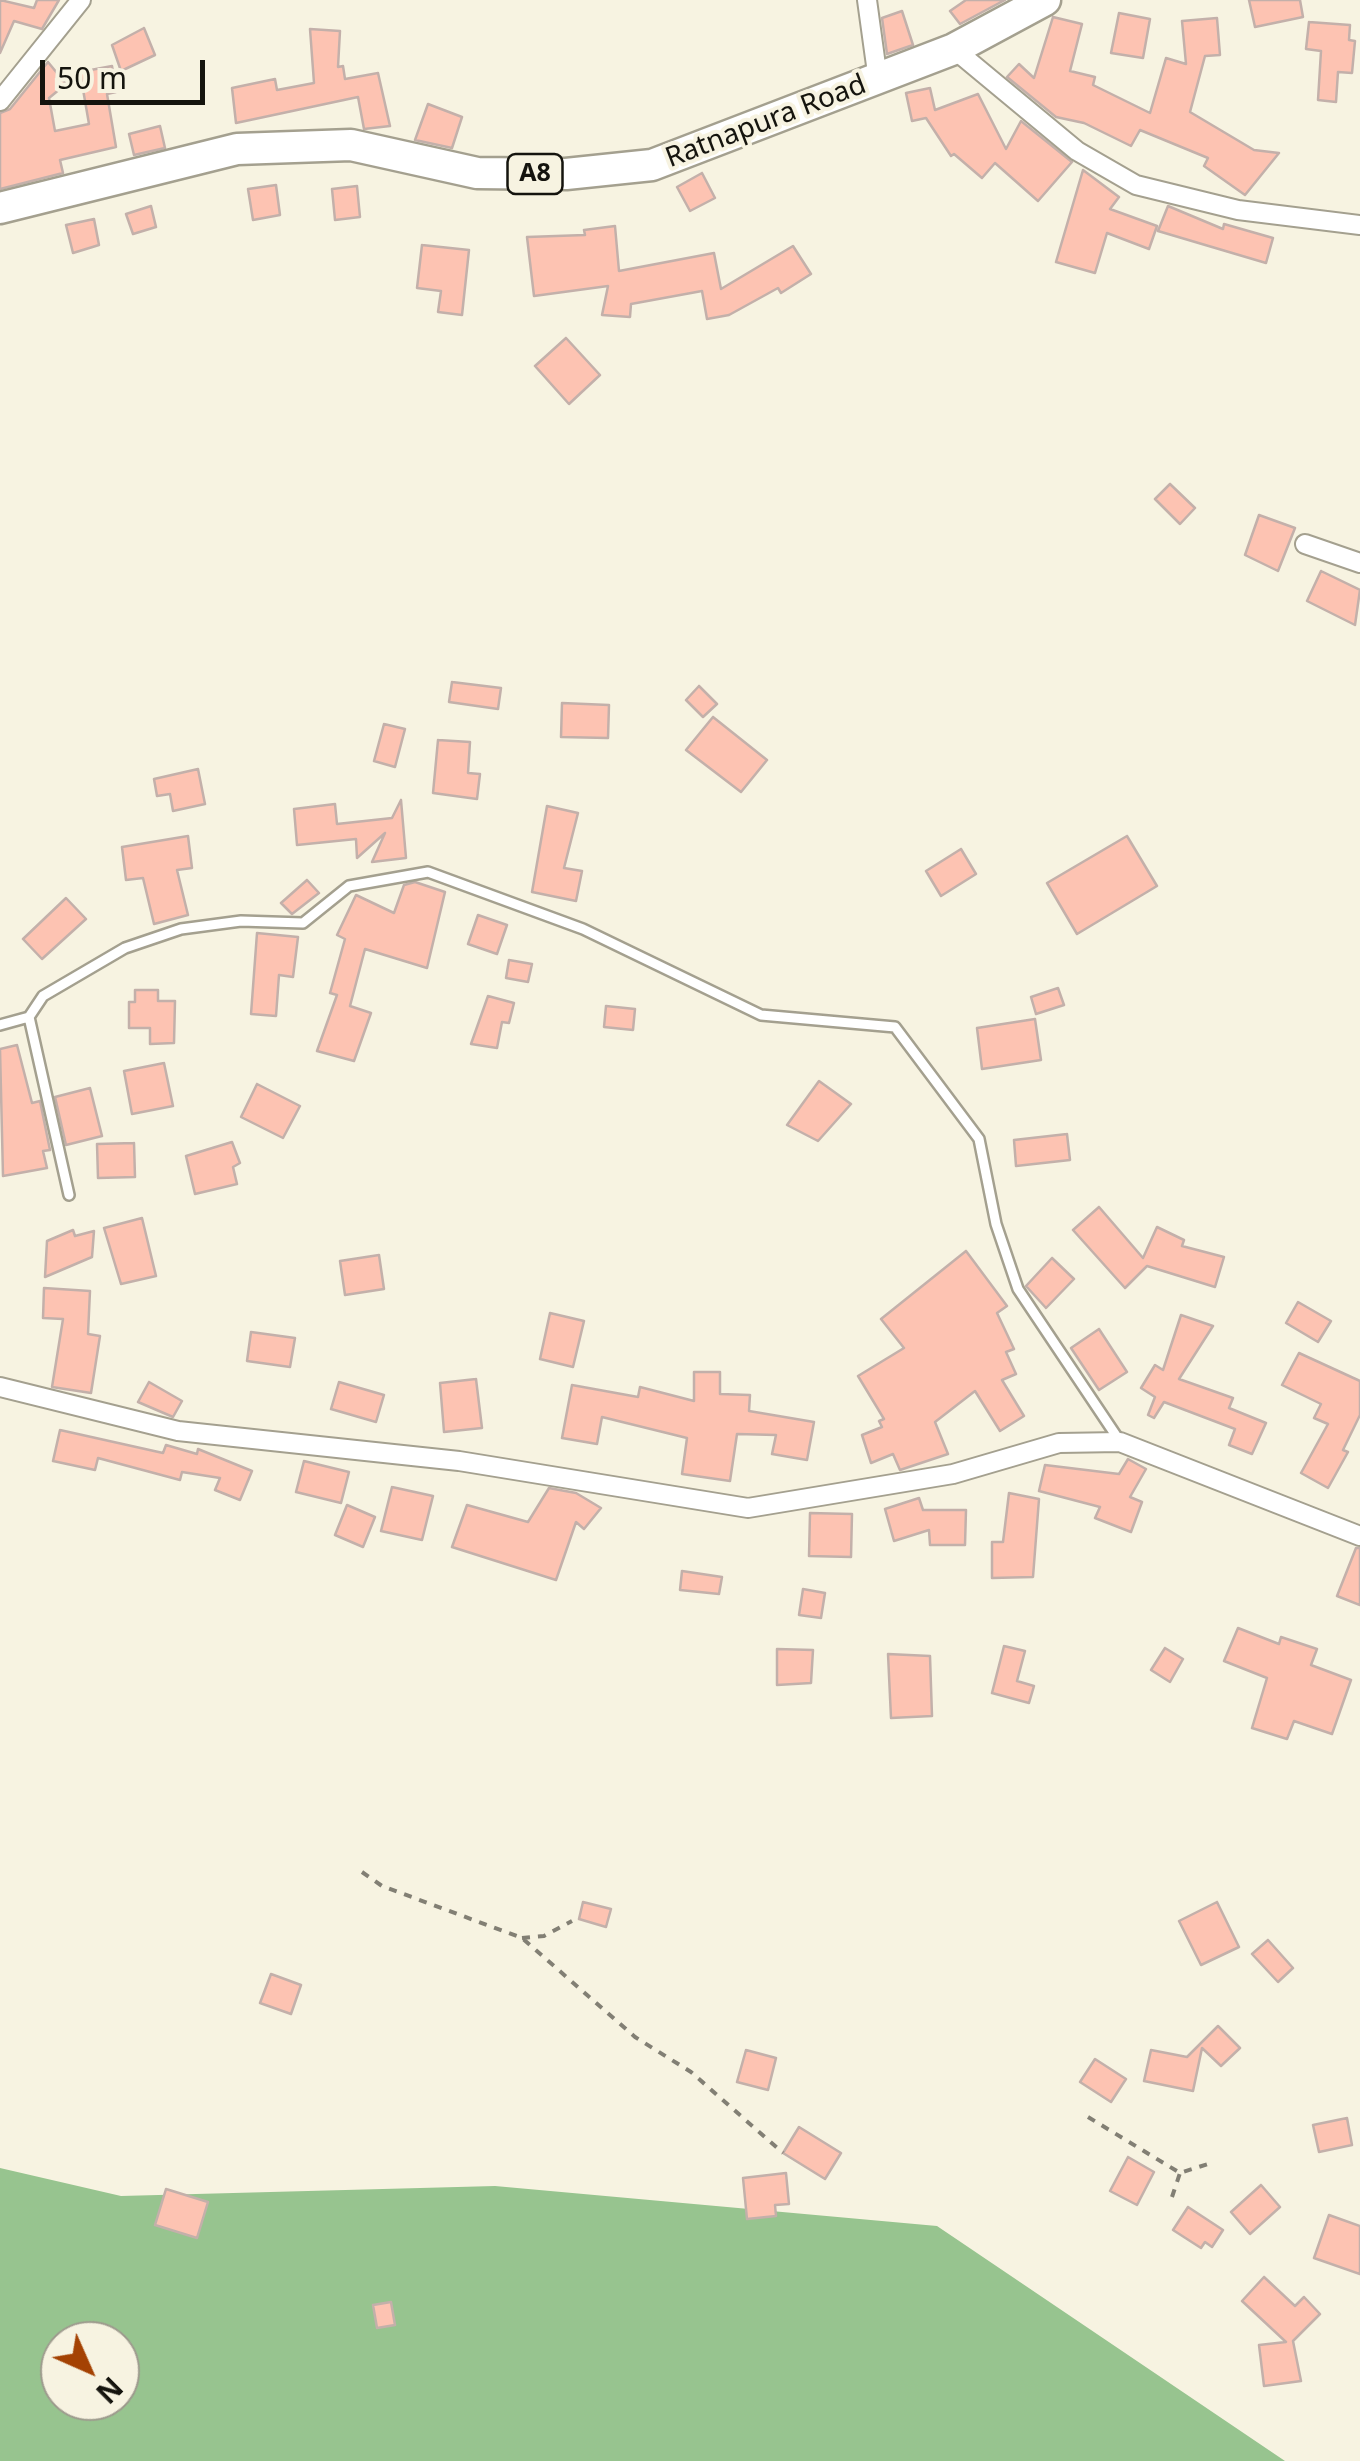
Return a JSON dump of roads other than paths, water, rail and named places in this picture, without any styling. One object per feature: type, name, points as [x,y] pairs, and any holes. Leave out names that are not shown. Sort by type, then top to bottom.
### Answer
[{"type":"highway","name":"Ratnapura Road","points":[[0,208],[237,149],[350,145],[476,173],[566,174],[652,164],[954,49],[1045,0]]},
{"type":"street","points":[[0,101],[81,0]]},
{"type":"street","points":[[867,0],[878,80]]},
{"type":"street","points":[[954,49],[1077,151],[1136,185],[1238,210],[1358,223]]},
{"type":"street","points":[[1305,544],[1360,563]]},
{"type":"street","points":[[0,1387],[178,1430],[460,1460],[748,1508],[953,1474],[1060,1443],[1120,1442],[1360,1536]]},
{"type":"lane","points":[[0,1026],[29,1017],[44,996],[125,948],[181,929],[226,923],[303,923],[348,886],[428,872],[582,929],[760,1015],[896,1027],[979,1138],[996,1224],[1018,1289],[1120,1442]]},
{"type":"lane","points":[[29,1017],[69,1195]]}]
